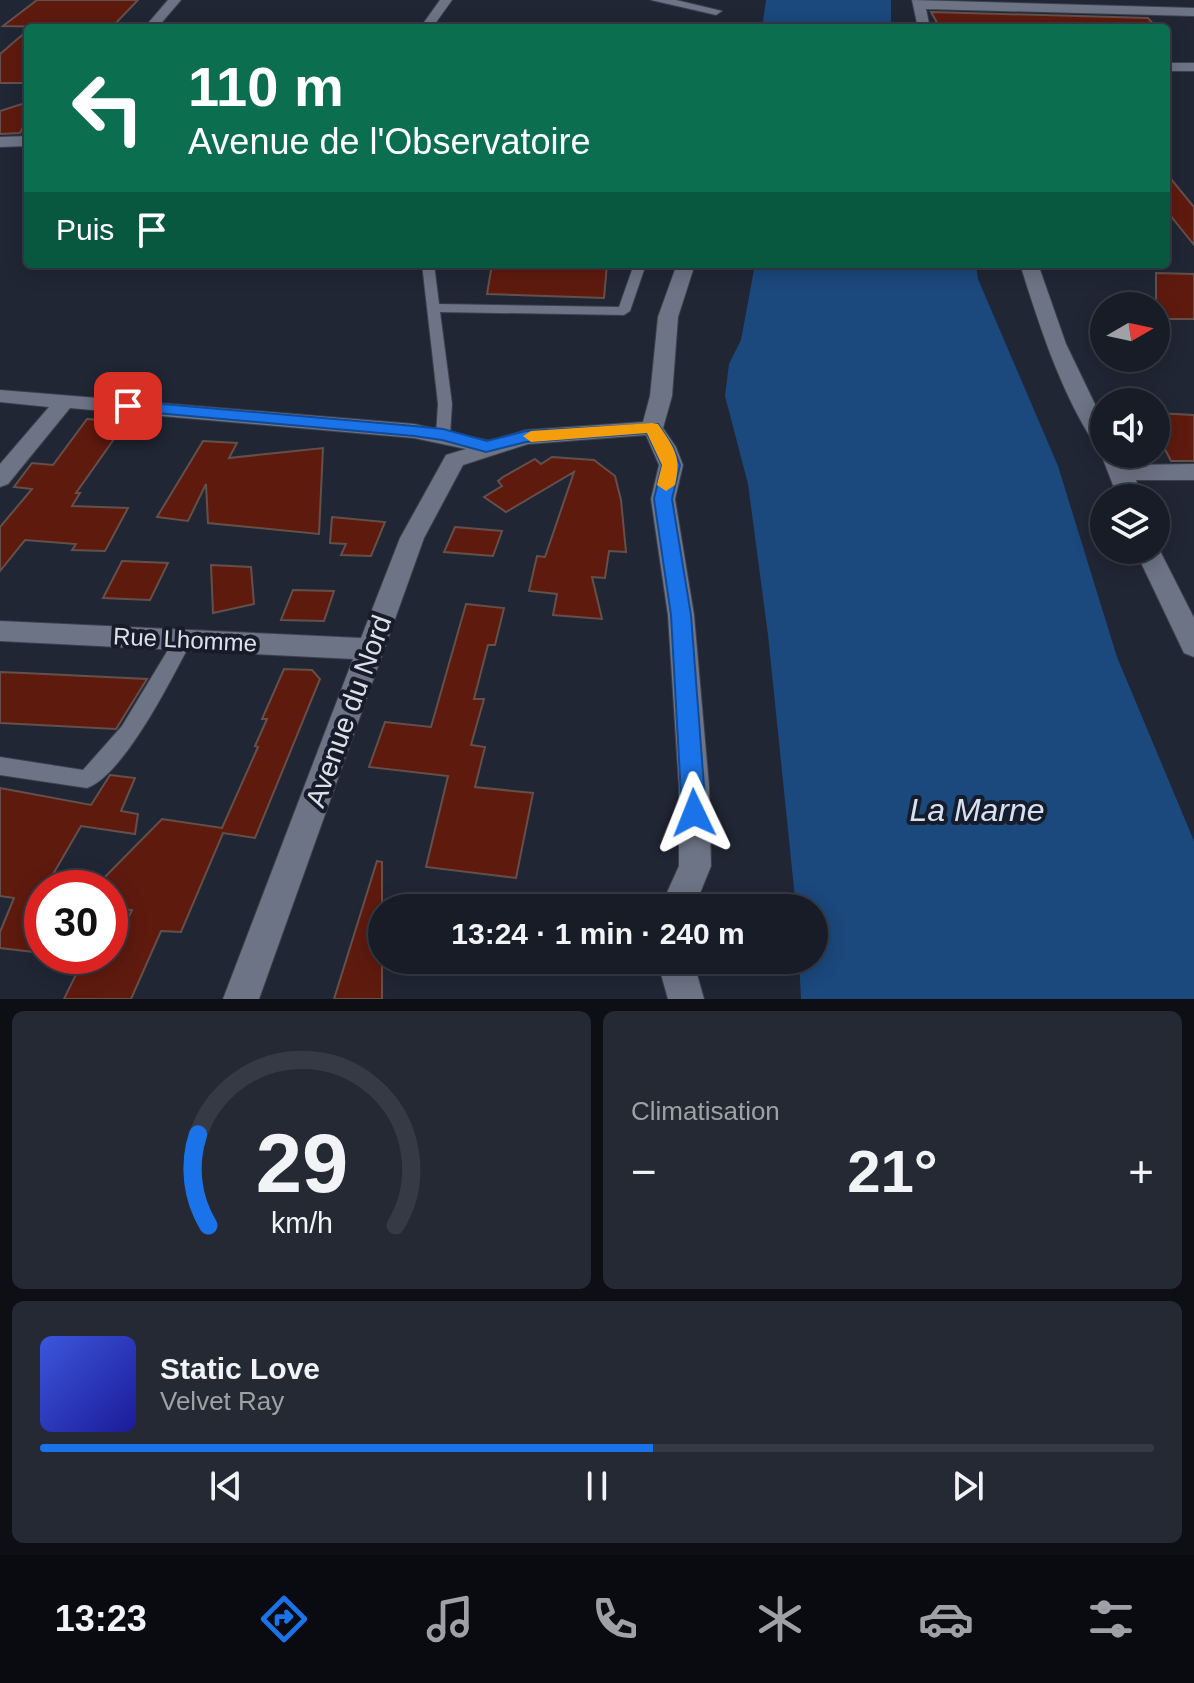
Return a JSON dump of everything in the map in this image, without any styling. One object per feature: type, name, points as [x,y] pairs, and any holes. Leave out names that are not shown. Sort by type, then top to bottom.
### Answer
[{"type":"street","points":[[154,24],[175,0]]},
{"type":"street","points":[[429,24],[446,0]]},
{"type":"street","points":[[657,0],[721,7],[721,24]]},
{"type":"street","points":[[1162,0],[1194,21]]},
{"type":"street","points":[[923,24],[918,3],[1194,12]]},
{"type":"street","points":[[1170,67],[1194,67]]},
{"type":"street","points":[[0,142],[24,141]]},
{"type":"street","points":[[683,894],[695,866],[694,786],[681,615],[663,499],[671,465],[665,447],[652,428],[661,396],[668,317],[685,268]]},
{"type":"street","points":[[1030,268],[1056,344],[1090,418]]},
{"type":"street","points":[[0,396],[443,435],[486,447]]},
{"type":"street","points":[[0,479],[65,401]]},
{"type":"street","name":"Avenue du Nord","points":[[241,999],[412,538],[454,460],[486,447],[526,437],[652,428]]},
{"type":"street","points":[[1160,468],[1194,472]]},
{"type":"street","points":[[1155,564],[1194,646]]},
{"type":"street","name":"Rue Lhomme","points":[[0,631],[371,649]]},
{"type":"street","points":[[679,974],[686,999]]},
{"type":"lane","points":[[428,268],[445,404],[443,435]]},
{"type":"lane","points":[[433,308],[624,311],[638,270]]},
{"type":"lane","points":[[0,766],[87,779],[106,763],[126,736],[183,640]]},
{"type":"water","points":[[766,0],[891,0],[891,24],[763,24]]},
{"type":"water","name":"La Marne","points":[[754,268],[977,268],[978,279],[1058,466],[1117,657],[1194,841],[1194,999],[801,999],[800,974],[828,974],[828,894],[795,894],[768,635],[748,484],[725,396],[729,364],[741,340]]},
{"type":"building","points":[[37,0],[138,0],[115,24],[3,26]]},
{"type":"building","points":[[931,12],[1148,18],[1153,24],[938,24]]},
{"type":"building","points":[[24,33],[24,83],[0,83],[0,54]]},
{"type":"building","points":[[24,103],[24,126],[20,133],[0,134],[0,111]]},
{"type":"building","points":[[1170,178],[1194,207],[1194,245],[1170,215]]},
{"type":"building","points":[[491,268],[607,268],[604,298],[487,294]]},
{"type":"building","points":[[1156,273],[1194,274],[1194,319],[1170,319],[1170,292],[1156,292]]},
{"type":"building","points":[[1170,414],[1194,415],[1194,461],[1171,461]]},
{"type":"building","points":[[87,419],[126,422],[76,493],[80,493],[72,506],[128,508],[105,551],[72,550],[76,544],[25,540],[0,571],[0,527],[32,489],[14,487],[32,463],[53,465]]},
{"type":"building","points":[[203,441],[237,443],[229,458],[323,448],[319,534],[208,523],[206,484],[188,521],[157,517]]},
{"type":"building","points":[[552,457],[594,460],[615,476],[621,500],[626,552],[609,551],[605,578],[592,577],[602,619],[553,615],[557,594],[529,591],[537,556],[545,557],[574,472],[506,512],[484,497],[502,486],[498,481],[503,477],[535,459],[541,464]]},
{"type":"building","points":[[332,517],[385,522],[371,556],[341,555],[346,544],[330,543]]},
{"type":"building","points":[[455,527],[502,531],[493,556],[444,552]]},
{"type":"building","points":[[122,561],[168,563],[150,600],[103,598]]},
{"type":"building","points":[[211,565],[251,567],[254,604],[213,613]]},
{"type":"building","points":[[293,590],[334,591],[324,621],[281,620]]},
{"type":"building","points":[[466,604],[504,608],[495,645],[488,645],[474,699],[484,699],[471,745],[485,747],[475,787],[533,793],[516,878],[426,867],[448,776],[369,767],[385,722],[431,727]]},
{"type":"building","points":[[284,669],[312,670],[320,679],[255,838],[223,833],[181,932],[161,931],[131,999],[64,999],[76,974],[128,974],[128,919],[132,910],[128,910],[128,870],[112,870],[162,819],[222,828],[258,747],[255,746],[267,719],[262,719]]},
{"type":"building","points":[[0,672],[147,679],[116,729],[0,723]]},
{"type":"building","points":[[110,775],[135,778],[121,811],[138,814],[135,834],[81,826],[55,870],[24,870],[24,951],[0,948],[0,932],[14,898],[0,896],[0,788],[91,805]]},
{"type":"building","points":[[377,861],[382,862],[382,894],[368,894],[368,974],[382,974],[382,999],[334,999]]},
{"type":"slow traffic","points":[[531,436],[652,428],[665,447],[671,465],[666,485]]},
{"type":"route","points":[[128,406],[414,431],[486,447],[526,437],[652,428],[665,447],[671,465],[663,499],[681,615],[694,813]]}]
